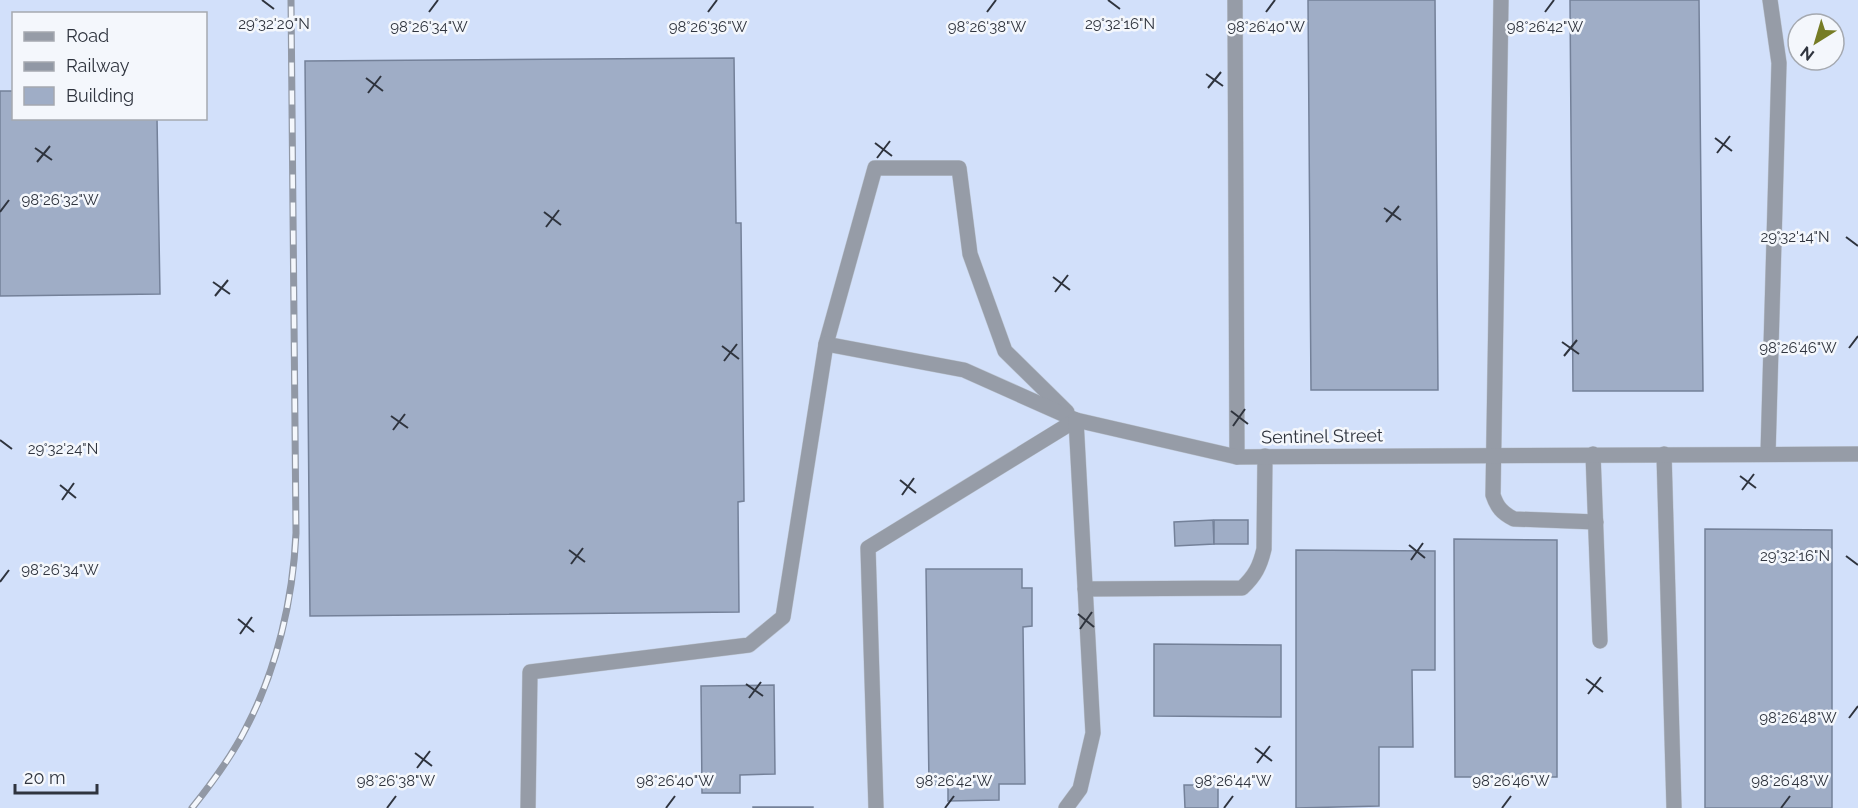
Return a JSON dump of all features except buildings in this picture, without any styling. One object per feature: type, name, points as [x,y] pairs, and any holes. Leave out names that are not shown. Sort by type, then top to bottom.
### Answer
[{"type":"street","points":[[1235,0],[1237,457]]},
{"type":"street","points":[[1501,0],[1493,495],[1496,506],[1514,519],[1596,522]]},
{"type":"street","points":[[1768,454],[1779,63],[1770,0]]},
{"type":"street","points":[[528,808],[530,672],[749,645],[783,617],[826,344],[875,168],[958,168],[970,254],[1005,351],[1076,420],[1093,733],[1080,789],[1066,808]]},
{"type":"street","name":"Sentinel Street","points":[[826,344],[964,370],[1076,420],[1237,457],[1858,454]]},
{"type":"street","points":[[876,808],[868,548],[1076,420]]},
{"type":"street","points":[[1593,454],[1600,641]]},
{"type":"street","points":[[1664,454],[1674,808]]},
{"type":"street","points":[[1085,589],[1242,588],[1254,577],[1264,549],[1265,456]]},
{"type":"shaded area","points":[[0,0],[1858,0],[1858,808],[0,808]]},
{"type":"railway","points":[[192,808],[228,759],[257,705],[282,633],[291,583],[296,533],[291,0]]}]
